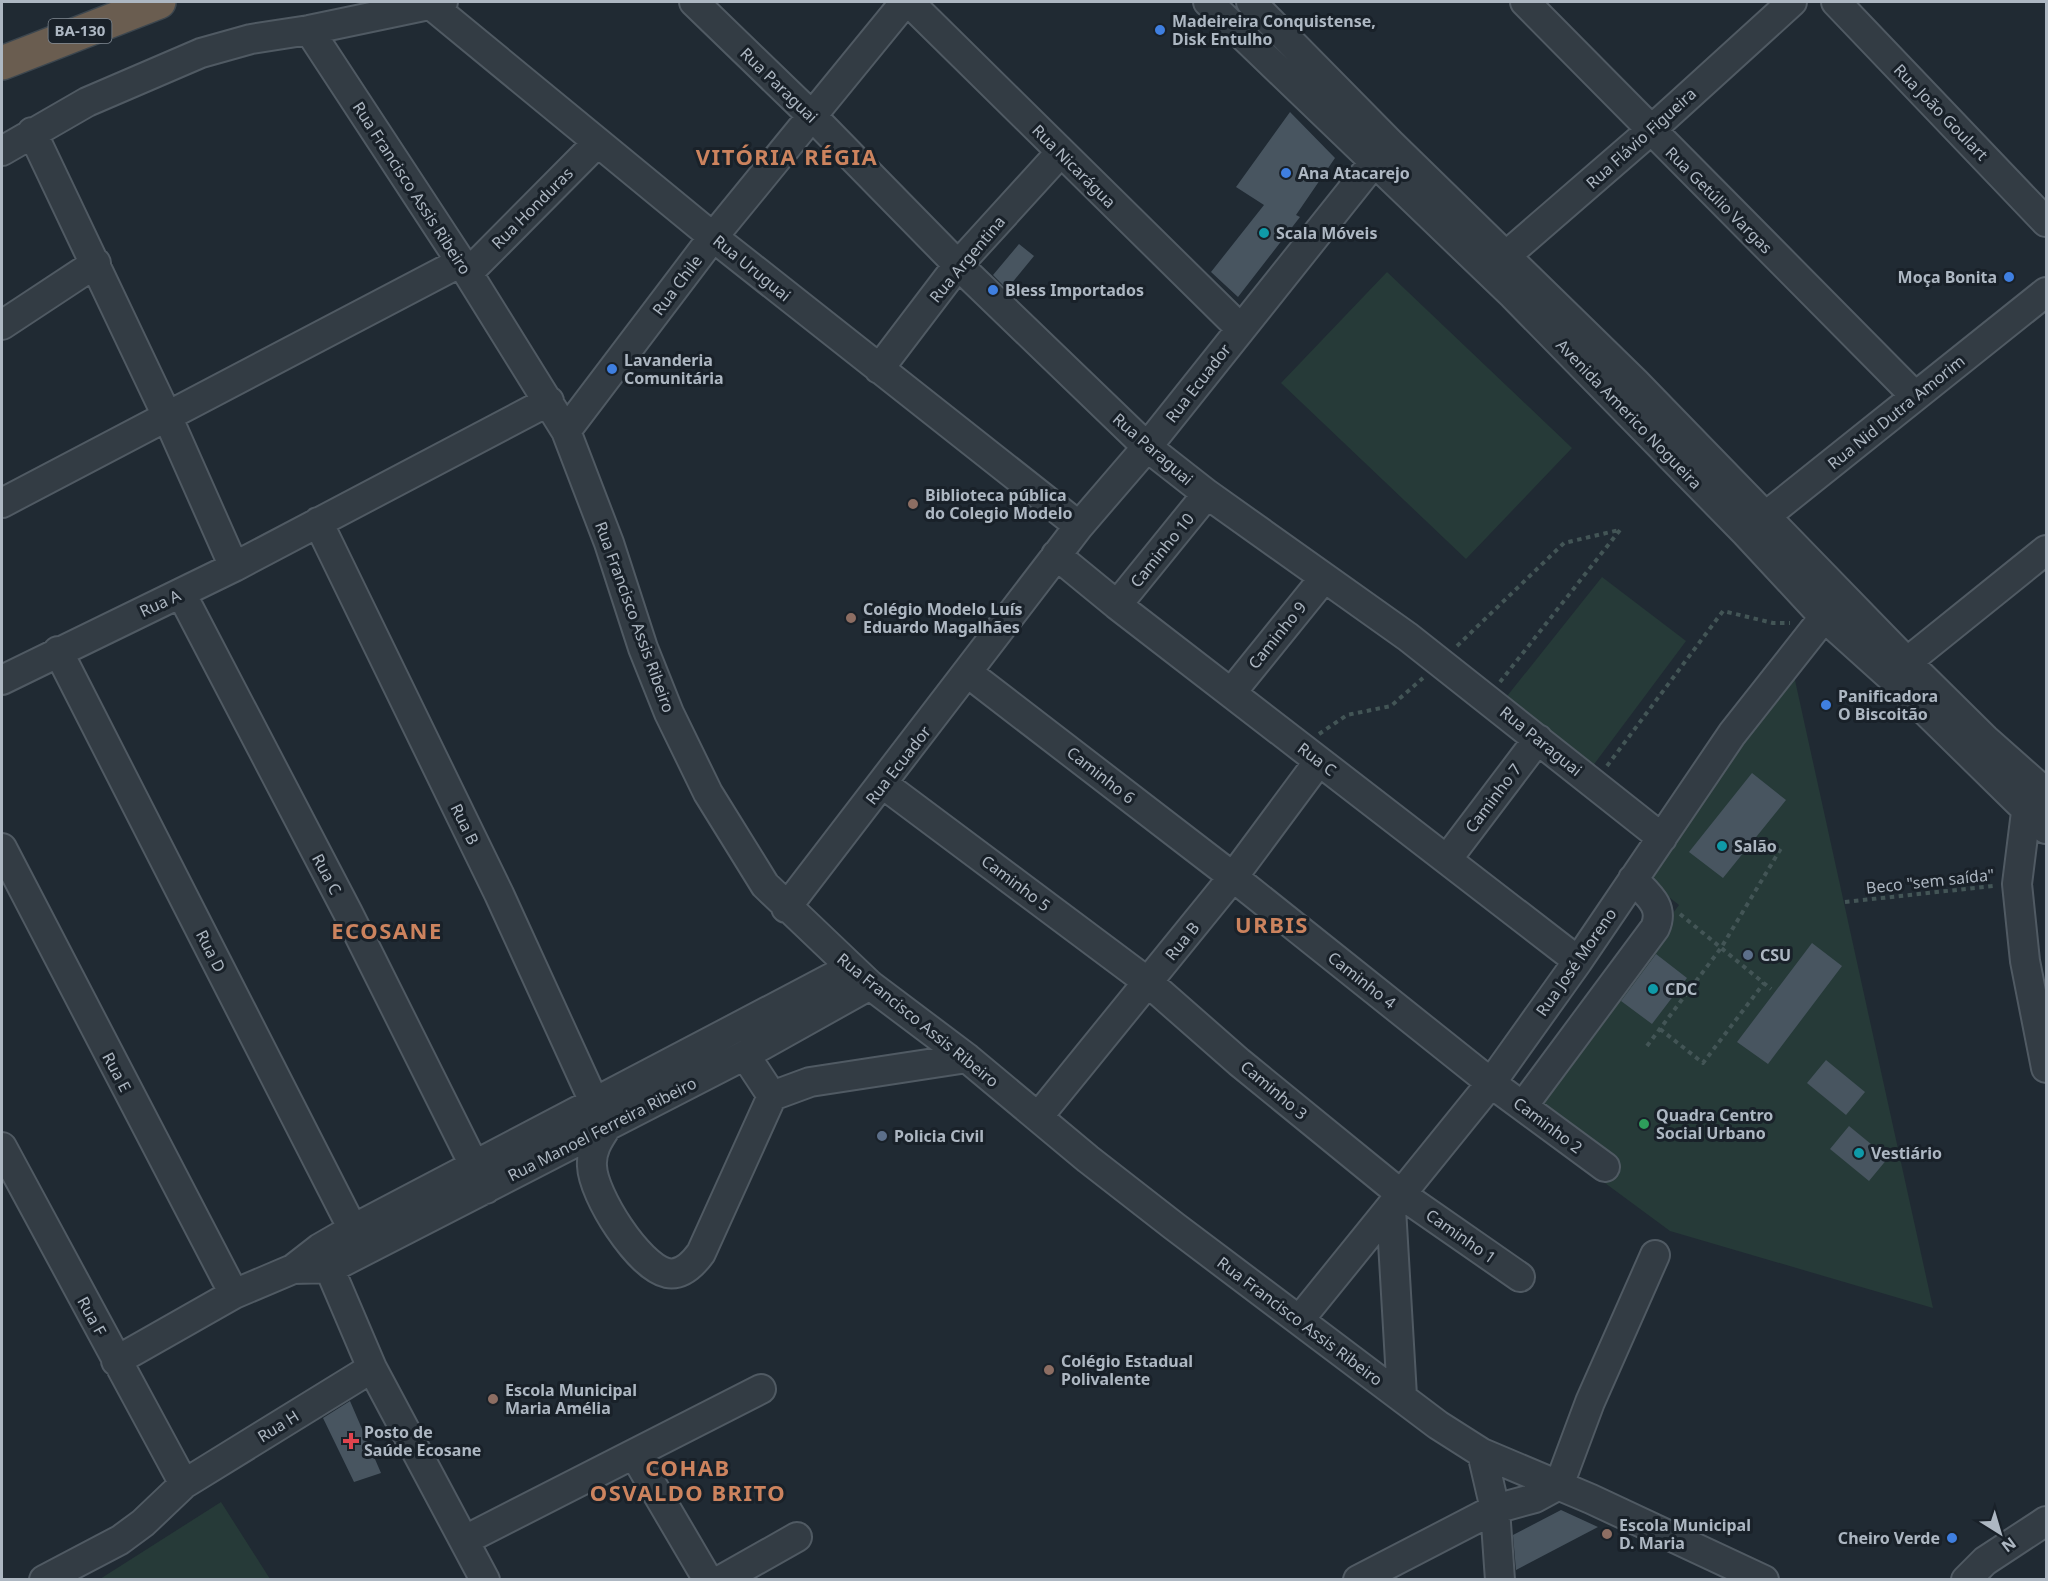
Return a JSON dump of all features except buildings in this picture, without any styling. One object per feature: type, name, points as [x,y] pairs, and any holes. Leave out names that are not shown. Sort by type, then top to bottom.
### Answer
[{"type":"highway","name":"BA-130","points":[[2,63],[159,2]]},
{"type":"street","name":"Rua Paraguai","points":[[694,2],[813,117],[958,265],[1147,447],[1207,494],[1441,662],[1662,838]]},
{"type":"street","name":"Rua Chile","points":[[566,431],[713,237],[907,2]]},
{"type":"street","name":"Rua Nicarágua","points":[[907,2],[1241,329]]},
{"type":"street","name":"Avenida Americo Nogueira","points":[[1208,2],[1382,152],[1756,524],[1832,606],[1900,670],[1985,739],[2042,804]]},
{"type":"street","name":"Avenida Americo Nogueira","points":[[1251,2],[1382,152]]},
{"type":"street","name":"Rua Getúlio Vargas","points":[[1525,2],[1650,131],[1915,396]]},
{"type":"street","name":"Rua Flávio Figueira","points":[[1497,264],[1650,131],[1792,2]]},
{"type":"street","name":"Rua João Goulart","points":[[1836,2],[2046,222]]},
{"type":"street","points":[[2,151],[87,102],[201,53],[251,39],[309,30],[437,3]]},
{"type":"street","name":"Rua Uruguai","points":[[437,3],[597,143],[1079,526]]},
{"type":"street","name":"Rua Francisco Assis Ribeiro","points":[[309,30],[464,268],[566,431],[609,543],[643,648],[669,713],[708,793],[733,837],[765,885],[786,908],[860,977],[967,1058],[1148,1206],[1438,1425],[1482,1453],[1559,1485],[1764,1580]]},
{"type":"street","points":[[32,132],[96,263],[234,567]]},
{"type":"street","name":"Rua Honduras","points":[[2,503],[167,416],[464,268],[597,143]]},
{"type":"street","name":"Rua Ecuador","points":[[786,908],[1056,555],[1147,447],[1382,152]]},
{"type":"street","name":"Rua Argentina","points":[[879,369],[958,265],[1060,153]]},
{"type":"street","points":[[2,325],[96,263]]},
{"type":"street","name":"Rua Nid Dutra Amorim","points":[[1756,524],[2046,292]]},
{"type":"street","points":[[318,522],[549,401]]},
{"type":"street","name":"Caminho 10","points":[[1117,605],[1207,494]]},
{"type":"street","name":"Rua A","points":[[2,680],[57,651],[234,567],[318,522]]},
{"type":"street","name":"Rua B","points":[[318,522],[500,894],[600,1116]]},
{"type":"street","points":[[1900,670],[2046,550]]},
{"type":"street","name":"Rua C","points":[[1056,555],[1117,605],[1448,858],[1578,961]]},
{"type":"street","name":"Caminho 9","points":[[1231,693],[1324,578]]},
{"type":"street","name":"Rua C","points":[[181,593],[348,913],[480,1178]]},
{"type":"street","name":"Rua José Moreno","points":[[1300,1319],[1491,1083],[1578,961],[1732,734],[1832,606]]},
{"type":"street","name":"Rua D","points":[[57,651],[359,1240]]},
{"type":"street","name":"Caminho 6","points":[[968,673],[1233,877]]},
{"type":"street","name":"Caminho 7","points":[[1448,858],[1538,739]]},
{"type":"street","name":"Rua B","points":[[1038,1117],[1233,877],[1319,761]]},
{"type":"street","name":"Caminho 5","points":[[883,784],[1149,983]]},
{"type":"street","points":[[2042,804],[2017,884],[2025,961],[2043,1026],[2046,1068]]},
{"type":"street","name":"Rua E","points":[[2,848],[234,1294]]},
{"type":"street","name":"Caminho 4","points":[[1233,877],[1491,1083]]},
{"type":"street","points":[[1523,1106],[1655,928],[1659,909],[1634,879]]},
{"type":"street","name":"Rua Manoel Ferreira Ribeiro","points":[[116,1361],[234,1294],[326,1258],[600,1116],[860,977]]},
{"type":"street","name":"Rua Manoel Ferreira Ribeiro","points":[[600,1116],[745,1055],[860,977]]},
{"type":"street","name":"Caminho 3","points":[[1149,983],[1396,1202]]},
{"type":"street","points":[[745,1055],[772,1096]]},
{"type":"street","points":[[600,1116],[591,1164],[593,1178],[603,1204],[623,1233],[651,1264],[665,1273],[678,1273],[694,1263],[701,1254],[772,1096],[810,1082],[967,1058]]},
{"type":"street","name":"Caminho 2","points":[[1491,1083],[1605,1167]]},
{"type":"street","name":"Rua F","points":[[2,1147],[184,1484]]},
{"type":"street","points":[[1396,1202],[1402,1396]]},
{"type":"street","name":"Caminho 1","points":[[1396,1202],[1520,1277]]},
{"type":"street","points":[[1358,1580],[1495,1509],[1535,1498],[1559,1485],[1590,1402],[1655,1255]]},
{"type":"street","points":[[326,1258],[372,1368],[485,1580]]},
{"type":"street","name":"Rua H","points":[[44,1580],[120,1540],[184,1484],[372,1368]]},
{"type":"street","points":[[465,1540],[761,1389]]},
{"type":"street","points":[[1482,1453],[1495,1509],[1500,1580]]},
{"type":"street","points":[[634,1454],[708,1580]]},
{"type":"street","points":[[1966,1580],[1985,1561],[2046,1521]]},
{"type":"street","points":[[721,1580],[797,1537]]},
{"type":"path","points":[[1319,761],[1318,735],[1330,724],[1347,715],[1391,706],[1441,662],[1564,543],[1620,530],[1493,692]]},
{"type":"path","points":[[1605,769],[1723,610],[1773,623],[1798,623],[1832,606]]},
{"type":"path","points":[[1647,1046],[1721,948],[1783,845]]},
{"type":"path","name":"Beco \"sem saída\"","points":[[1845,902],[2017,884]]},
{"type":"path","points":[[1675,910],[1771,989]]},
{"type":"path","points":[[1660,1029],[1703,1063],[1764,983]]},
{"type":"green space","points":[[1387,272],[1572,448],[1466,559],[1281,383]]},
{"type":"green space","points":[[1602,577],[1686,641],[1586,775],[1500,705]]},
{"type":"green space","name":"CSU","points":[[1791,662],[1933,1308],[1670,1231],[1521,1121],[1679,905],[1631,867]]},
{"type":"green space","points":[[221,1502],[270,1579],[100,1579]]},
{"type":"place","name":"Madeireira Conquistense, Disk Entulho","points":[[1160,30]]},
{"type":"place","name":"Ana Atacarejo","points":[[1286,173]]},
{"type":"place","name":"Scala Móveis","points":[[1264,233]]},
{"type":"place","name":"Moça Bonita","points":[[2009,277]]},
{"type":"place","name":"Bless Importados","points":[[993,290]]},
{"type":"place","name":"Lavanderia Comunitária","points":[[612,369]]},
{"type":"place","name":"Biblioteca pública do Colegio Modelo","points":[[913,504]]},
{"type":"place","name":"Colégio Modelo Luís Eduardo Magalhães","points":[[851,618]]},
{"type":"place","name":"Panificadora O Biscoitão","points":[[1826,705]]},
{"type":"place","name":"Salão","points":[[1722,846]]},
{"type":"place","name":"CSU","points":[[1748,955]]},
{"type":"place","name":"CDC","points":[[1653,989]]},
{"type":"place","name":"Quadra Centro Social Urbano","points":[[1644,1124]]},
{"type":"place","name":"Policia Civil","points":[[882,1136]]},
{"type":"place","name":"Vestiário","points":[[1859,1153]]},
{"type":"place","name":"Colégio Estadual Polivalente","points":[[1049,1370]]},
{"type":"place","name":"Escola Municipal Maria Amélia","points":[[493,1399]]},
{"type":"place","name":"Posto de Saúde Ecosane","points":[[351,1441]]},
{"type":"place","name":"Escola Municipal D. Maria","points":[[1607,1534]]},
{"type":"place","name":"Cheiro Verde","points":[[1952,1538]]},
{"type":"district","name":"VITÓRIA RÉGIA","points":[[787,157]]},
{"type":"district","name":"URBIS","points":[[1272,925]]},
{"type":"district","name":"ECOSANE","points":[[387,931]]},
{"type":"district","name":"COHAB OSVALDO BRITO","points":[[688,1480]]}]
